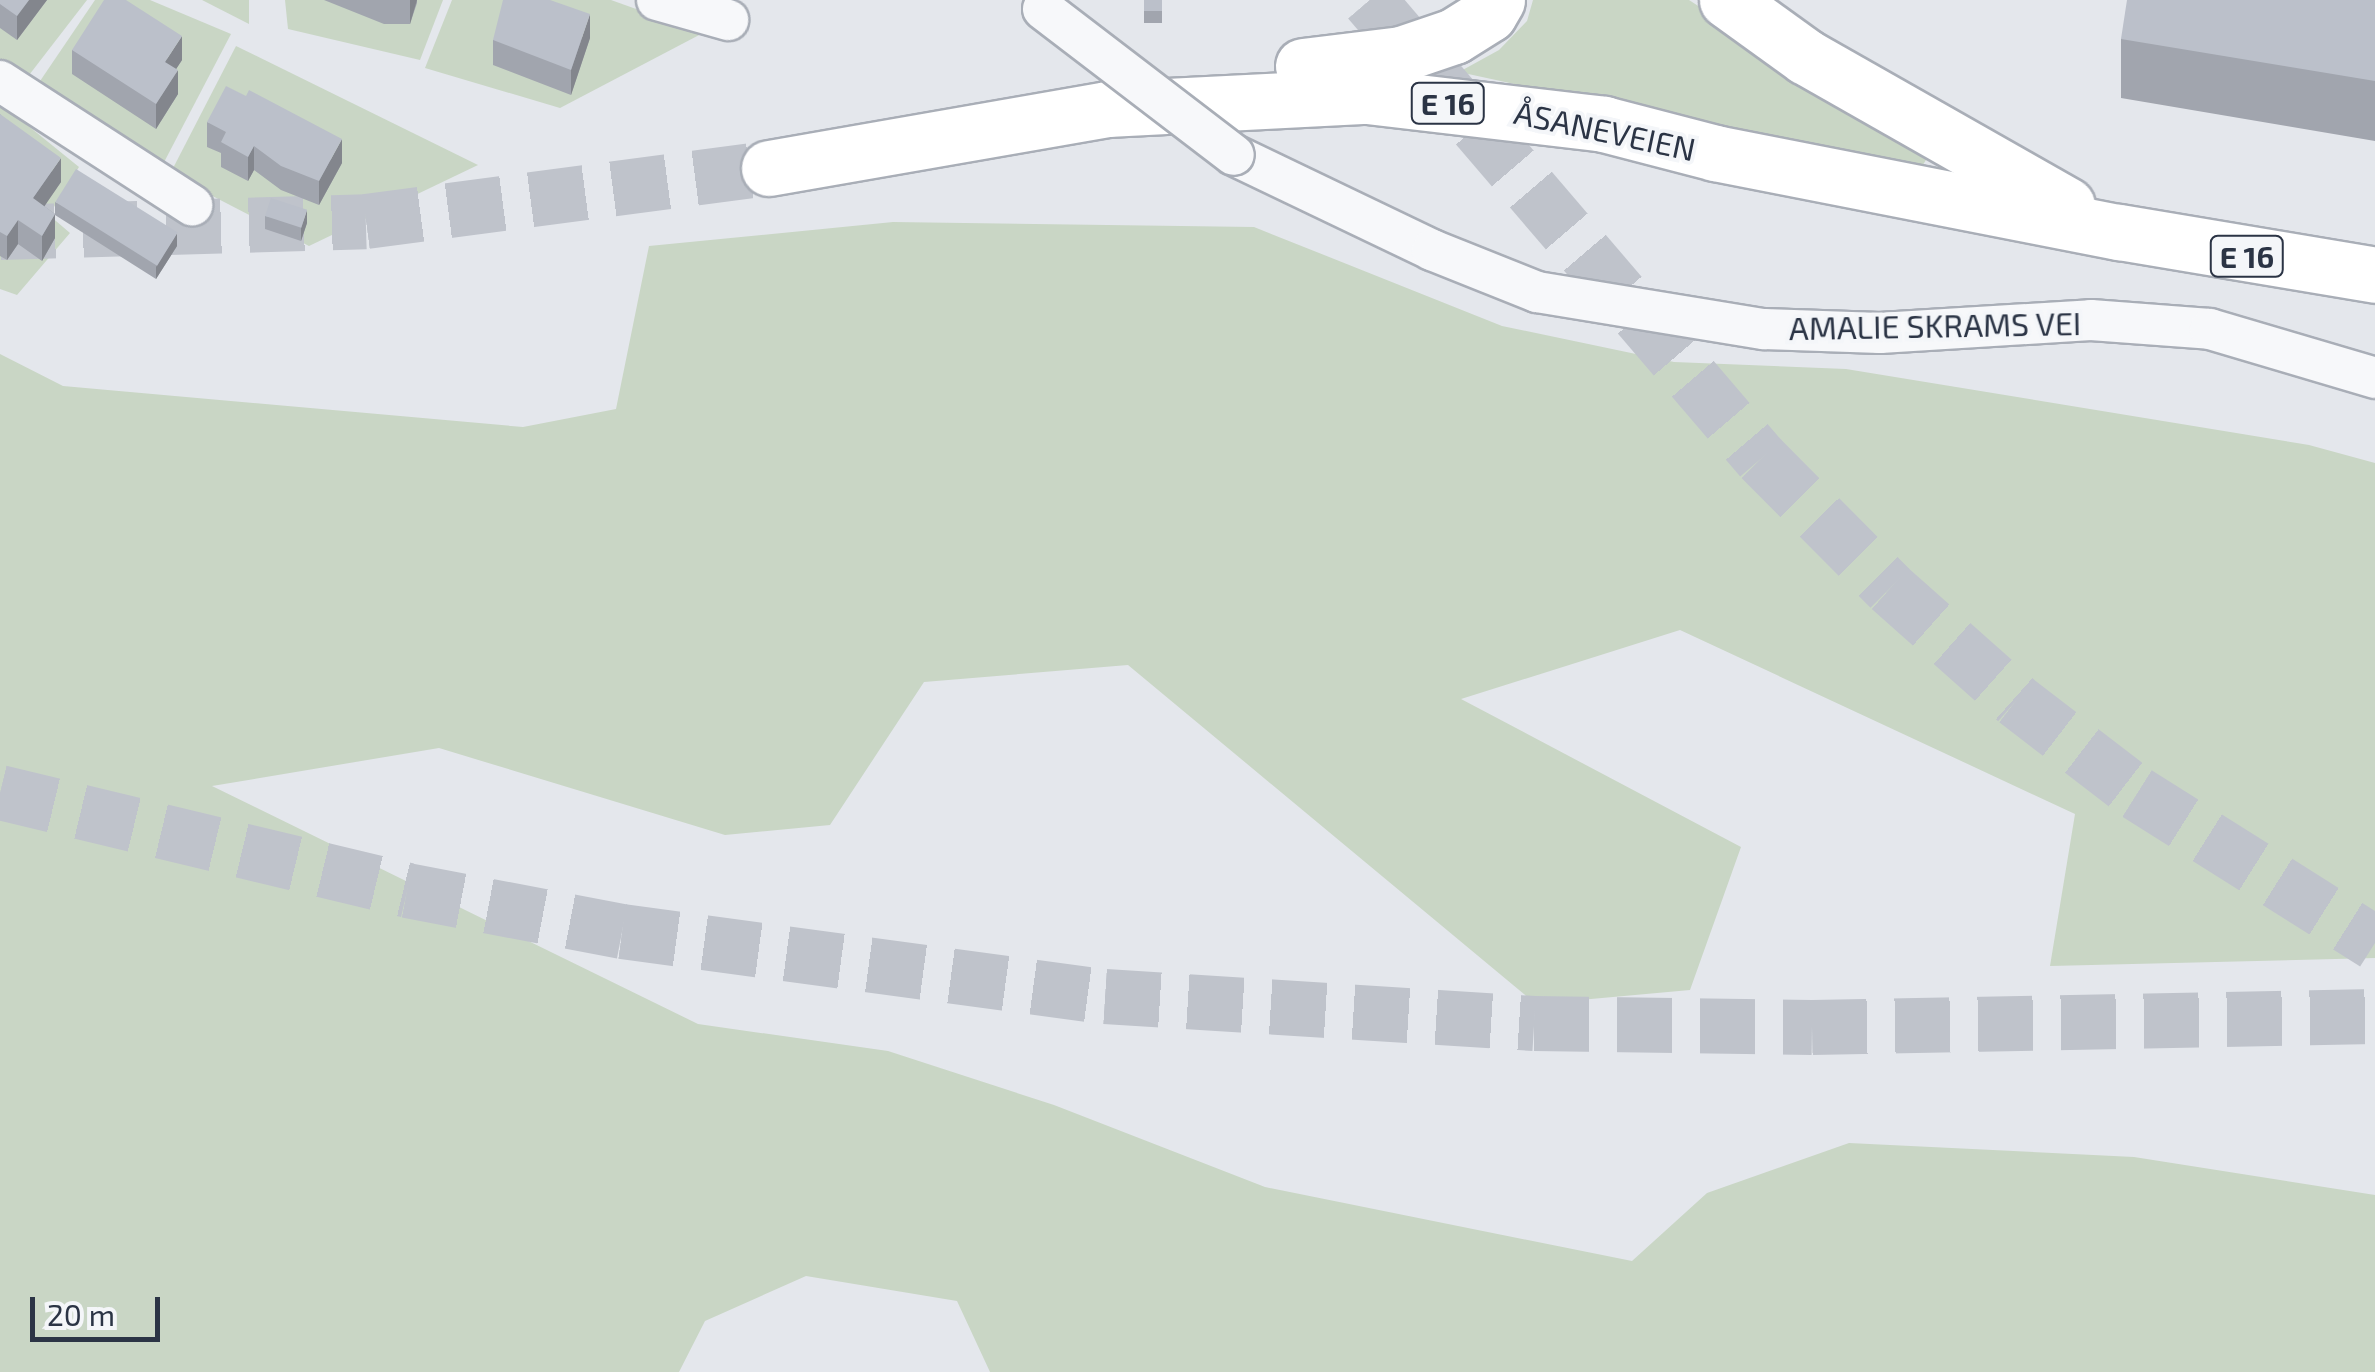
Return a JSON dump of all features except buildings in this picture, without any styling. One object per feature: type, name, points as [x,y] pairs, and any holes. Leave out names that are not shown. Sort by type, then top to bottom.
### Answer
[{"type":"highway","name":"ÅSANEVEIEN","points":[[1497,0],[1489,14],[1454,36],[1401,54],[1046,94],[910,119],[769,168],[1107,109],[1366,96],[1604,124],[1715,153],[2119,232],[2375,275]]},
{"type":"highway","name":"E 16","points":[[1728,0],[1806,57],[1953,144],[2119,232]]},
{"type":"street","points":[[658,0],[728,20]]},
{"type":"street","name":"AMALIE SKRAMS VEI","points":[[1038,4],[1234,155],[1432,250],[1538,292],[1764,329],[1880,333],[2091,320],[2210,329],[2375,378]]},
{"type":"street","points":[[0,82],[192,205]]},
{"type":"green space","points":[[0,0],[87,0],[26,79],[0,59]]},
{"type":"green space","points":[[95,0],[150,0],[231,34],[161,168],[36,87]]},
{"type":"green space","points":[[202,0],[249,0],[249,24]]},
{"type":"green space","points":[[285,0],[443,0],[420,60],[288,29]]},
{"type":"green space","points":[[452,0],[611,0],[703,33],[560,108],[425,68]]},
{"type":"green space","points":[[1533,0],[1689,0],[1929,155],[1921,168],[1459,72],[1499,50],[1527,21]]},
{"type":"green space","points":[[236,46],[478,165],[309,246],[170,174]]},
{"type":"green space","points":[[0,103],[79,167],[49,215],[70,233],[17,295],[0,289]]},
{"type":"green space","points":[[893,222],[1254,227],[1502,326],[1674,362],[1846,369],[2309,445],[2375,463],[2375,958],[2050,966],[2075,814],[1680,630],[1461,699],[1741,847],[1690,990],[1536,1004],[1128,665],[924,682],[830,825],[725,835],[439,748],[212,786],[698,1024],[888,1051],[1054,1105],[1265,1187],[1632,1261],[1707,1193],[1849,1143],[2134,1157],[2375,1195],[2375,1372],[990,1372],[957,1301],[806,1276],[705,1321],[679,1372],[0,1372],[0,354],[63,386],[523,427],[616,409],[649,246]]},
{"type":"tunnel","points":[[1369,0],[1761,458],[1890,588],[2016,700],[2137,793],[2375,943]]},
{"type":"tunnel","points":[[0,232],[366,221],[769,168]]},
{"type":"tunnel","points":[[0,792],[407,890],[622,931],[1105,996],[1534,1023],[1812,1027],[2375,1016]]}]
